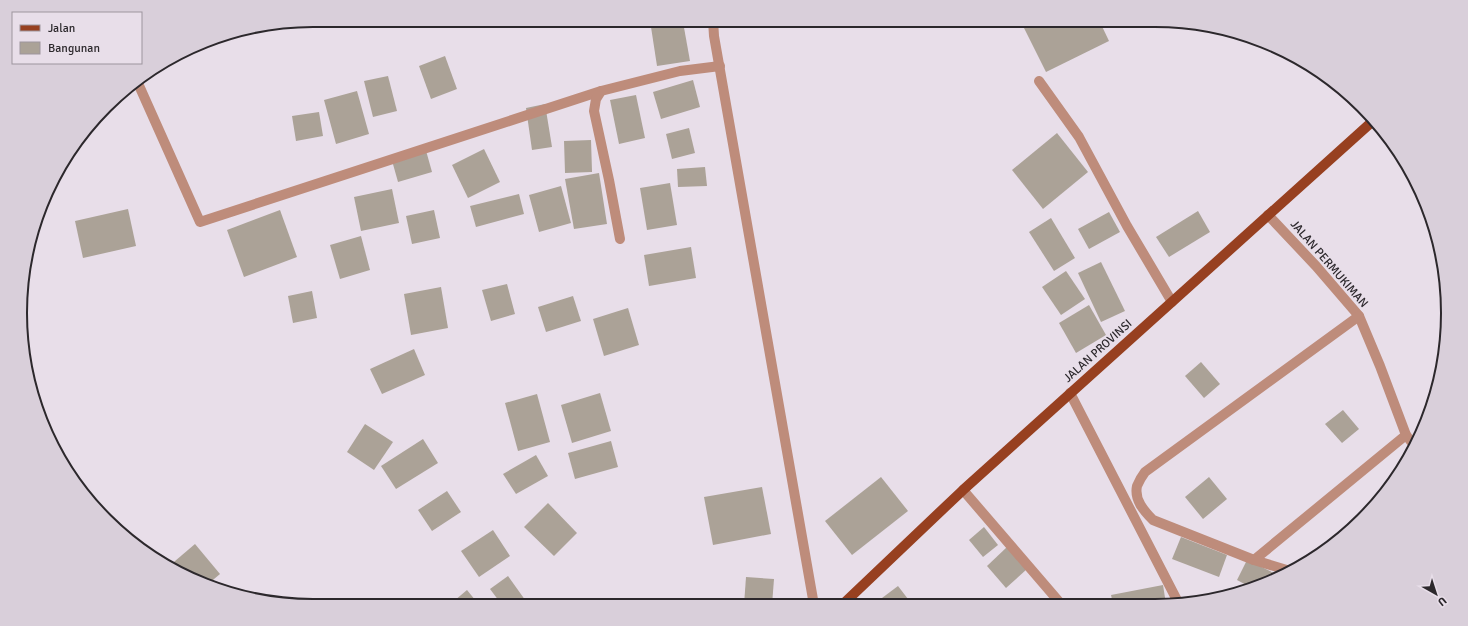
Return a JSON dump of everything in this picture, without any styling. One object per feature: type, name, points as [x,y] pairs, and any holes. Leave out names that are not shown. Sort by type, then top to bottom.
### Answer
[{"type":"main road","name":"JALAN PROVINSI","points":[[848,599],[1070,393],[1370,124]]},
{"type":"street","points":[[713,27],[813,599]]},
{"type":"street","points":[[139,86],[200,222],[601,91],[680,72],[720,66]]},
{"type":"street","points":[[1039,81],[1079,137],[1127,226],[1172,302]]},
{"type":"street","points":[[601,91],[596,99],[594,111],[620,239]]},
{"type":"street","name":"JALAN PERMUKIMAN","points":[[1268,215],[1316,266],[1359,316],[1406,435],[1411,441]]},
{"type":"street","points":[[1284,568],[1254,560],[1153,520],[1143,510],[1138,499],[1137,486],[1145,472],[1359,316]]},
{"type":"street","points":[[1070,393],[1176,598]]},
{"type":"street","points":[[1254,560],[1406,435]]},
{"type":"street","points":[[964,490],[1057,599]]},
{"type":"building","points":[[651,27],[684,27],[690,61],[657,66]]},
{"type":"building","points":[[1024,27],[1102,27],[1109,41],[1046,72]]},
{"type":"building","points":[[445,56],[457,89],[431,99],[419,66]]},
{"type":"building","points":[[388,76],[397,111],[373,117],[364,81]]},
{"type":"building","points":[[693,80],[700,107],[661,119],[653,92]]},
{"type":"building","points":[[357,91],[369,134],[336,144],[324,100]]},
{"type":"building","points":[[636,95],[645,138],[619,144],[610,100]]},
{"type":"building","points":[[545,104],[552,147],[532,150],[526,108]]},
{"type":"building","points":[[319,112],[323,136],[296,141],[292,116]]},
{"type":"building","points":[[689,128],[695,153],[672,159],[666,134]]},
{"type":"building","points":[[1057,133],[1088,172],[1043,209],[1012,170]]},
{"type":"building","points":[[591,140],[592,172],[565,173],[564,141]]},
{"type":"building","points":[[425,147],[432,172],[398,182],[391,157]]},
{"type":"building","points":[[484,149],[500,182],[468,198],[452,165]]},
{"type":"building","points":[[705,167],[707,186],[678,187],[677,169]]},
{"type":"building","points":[[599,173],[607,224],[574,229],[565,179]]},
{"type":"building","points":[[670,183],[677,225],[647,230],[640,188]]},
{"type":"building","points":[[561,186],[571,223],[539,232],[529,195]]},
{"type":"building","points":[[392,189],[399,223],[361,231],[354,197]]},
{"type":"building","points":[[519,194],[524,214],[476,227],[470,206]]},
{"type":"building","points":[[128,209],[136,246],[83,258],[75,221]]},
{"type":"building","points":[[280,210],[297,257],[244,277],[227,230]]},
{"type":"building","points":[[434,210],[440,238],[412,244],[406,216]]},
{"type":"building","points":[[1198,211],[1210,232],[1169,257],[1156,237]]},
{"type":"building","points":[[1109,212],[1120,232],[1089,249],[1078,229]]},
{"type":"building","points":[[1051,218],[1075,258],[1054,271],[1029,232]]},
{"type":"building","points":[[361,236],[370,270],[340,279],[330,245]]},
{"type":"building","points":[[691,247],[696,278],[649,286],[644,255]]},
{"type":"building","points":[[1101,262],[1125,311],[1101,322],[1078,273]]},
{"type":"building","points":[[1066,271],[1085,299],[1061,315],[1042,287]]},
{"type":"building","points":[[507,284],[515,314],[491,321],[482,290]]},
{"type":"building","points":[[441,287],[448,328],[411,335],[404,294]]},
{"type":"building","points":[[312,291],[317,318],[293,323],[288,296]]},
{"type":"building","points":[[573,296],[581,321],[546,332],[538,307]]},
{"type":"building","points":[[1089,305],[1106,335],[1076,353],[1059,323]]},
{"type":"building","points":[[628,308],[639,345],[604,356],[593,319]]},
{"type":"building","points":[[414,349],[425,375],[382,394],[370,369]]},
{"type":"building","points":[[1201,362],[1220,384],[1204,398],[1185,376]]},
{"type":"building","points":[[600,393],[611,431],[572,443],[561,405]]},
{"type":"building","points":[[537,394],[550,442],[518,451],[505,403]]},
{"type":"building","points":[[1343,410],[1359,429],[1342,443],[1325,424]]},
{"type":"building","points":[[365,424],[393,442],[374,470],[347,452]]},
{"type":"building","points":[[423,439],[438,463],[396,489],[381,466]]},
{"type":"building","points":[[611,441],[618,467],[575,479],[568,453]]},
{"type":"building","points":[[536,455],[548,476],[516,494],[503,474]]},
{"type":"building","points":[[881,477],[908,511],[852,555],[825,521]]},
{"type":"building","points":[[1209,477],[1227,499],[1203,519],[1185,497]]},
{"type":"building","points":[[762,487],[771,534],[713,545],[704,497]]},
{"type":"building","points":[[447,491],[461,512],[432,531],[418,510]]},
{"type":"building","points":[[548,503],[577,533],[554,556],[524,527]]},
{"type":"building","points":[[984,527],[998,545],[983,557],[969,540]]},
{"type":"building","points":[[493,530],[510,556],[479,577],[461,551]]},
{"type":"building","points":[[1181,537],[1227,555],[1219,577],[1172,559]]},
{"type":"building","points":[[195,544],[220,574],[212,580],[173,563]]},
{"type":"building","points":[[1007,547],[1027,569],[1006,588],[987,566]]},
{"type":"building","points":[[1247,560],[1274,573],[1245,584],[1237,580]]},
{"type":"building","points":[[508,576],[524,599],[498,599],[490,589]]},
{"type":"building","points":[[746,577],[774,579],[772,599],[744,599]]},
{"type":"building","points":[[1163,585],[1165,598],[1112,599],[1111,595]]},
{"type":"building","points":[[898,586],[908,599],[883,599],[882,598]]},
{"type":"building","points":[[467,590],[474,599],[456,599]]}]
